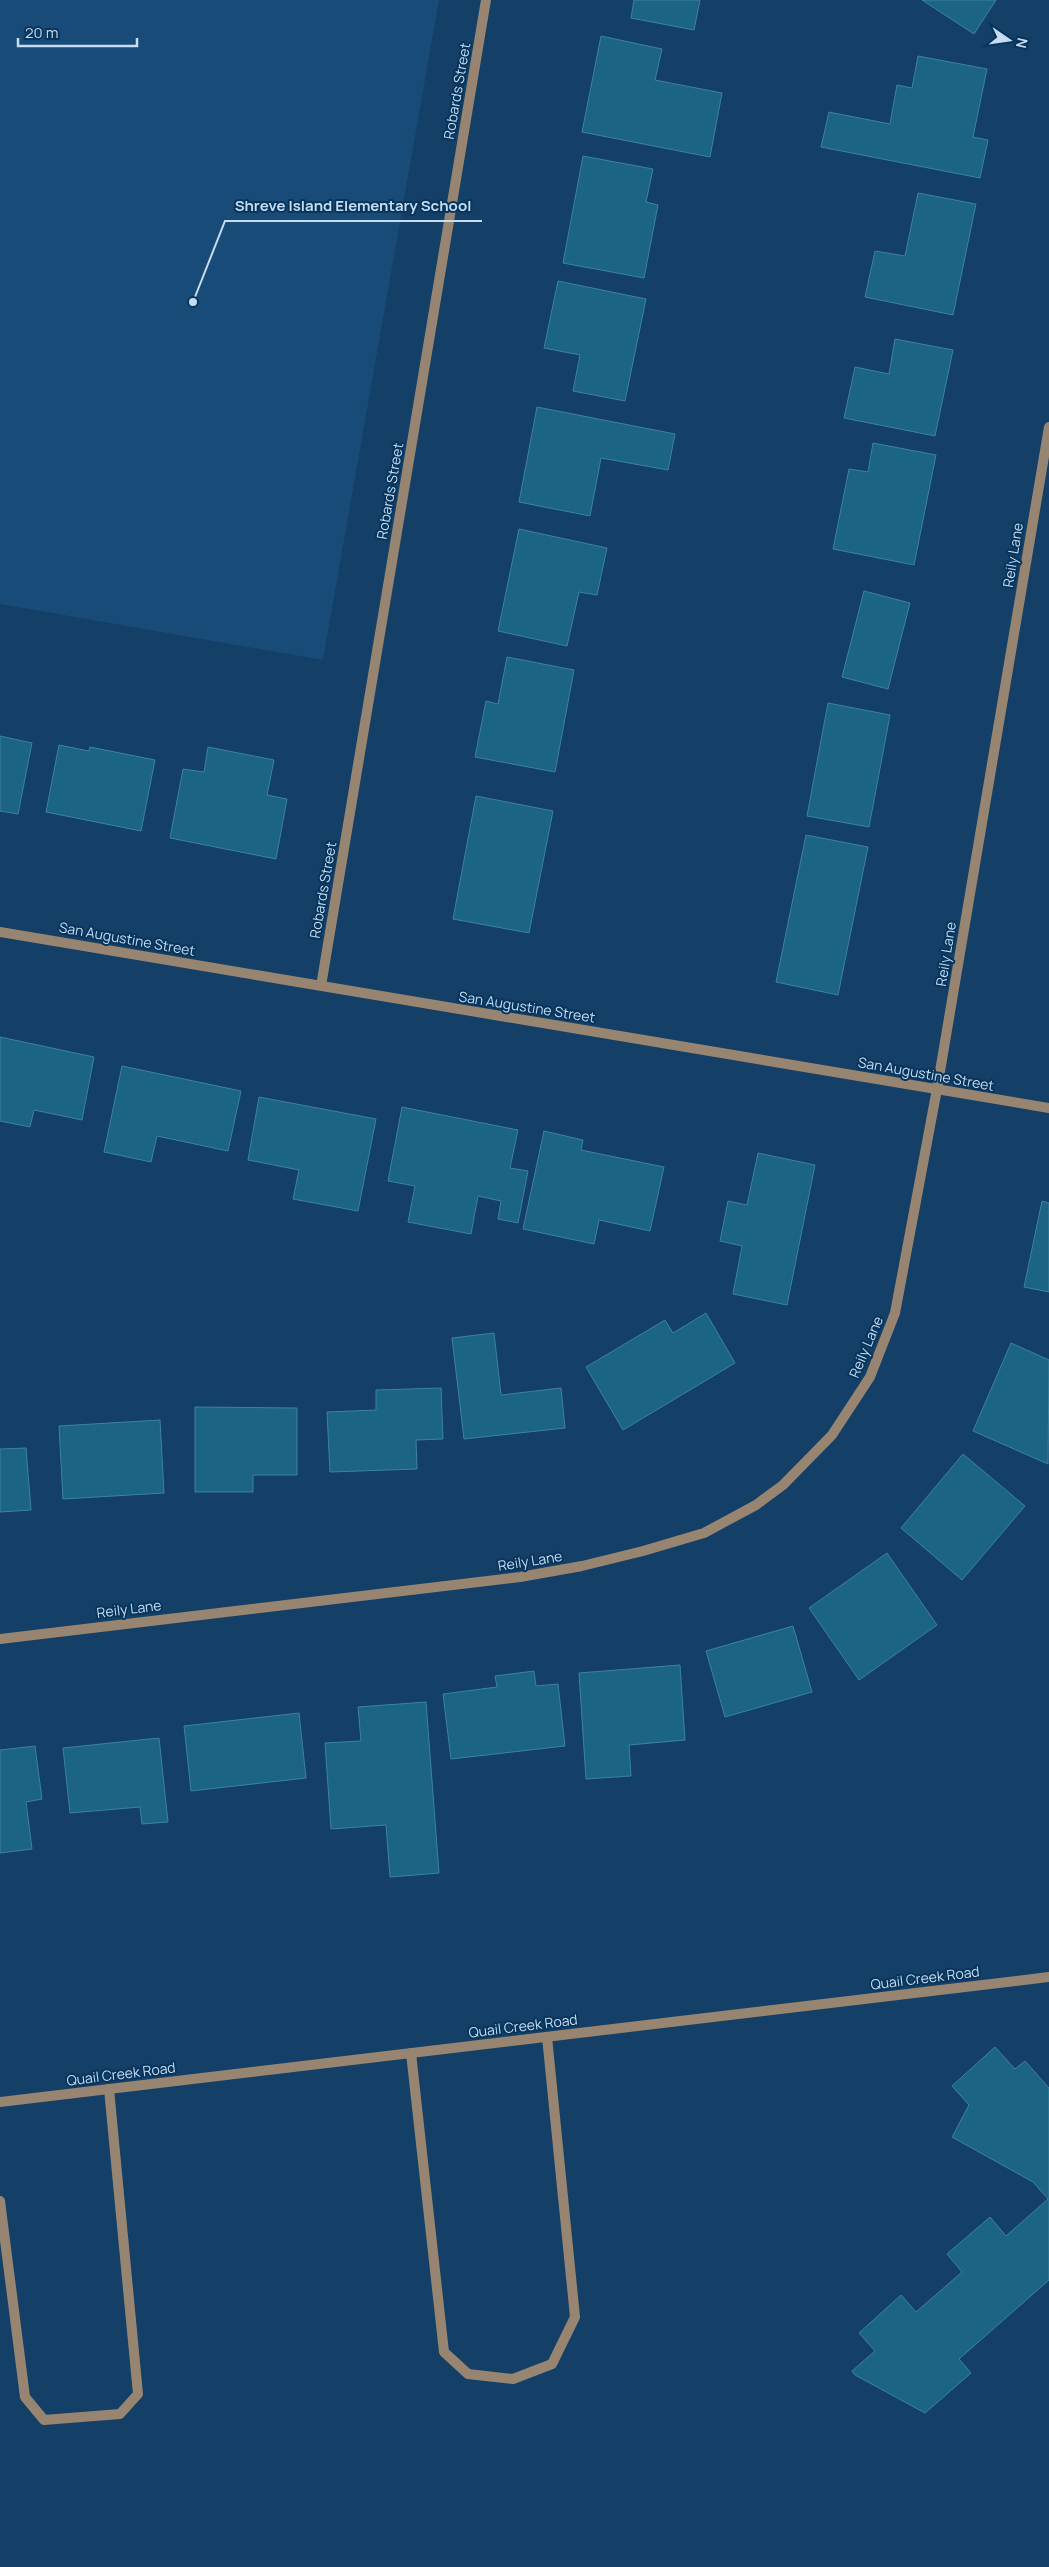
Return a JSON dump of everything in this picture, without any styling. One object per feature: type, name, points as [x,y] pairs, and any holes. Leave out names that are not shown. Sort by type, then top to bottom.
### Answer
[{"type":"street","name":"Robards Street","points":[[321,986],[486,0]]},
{"type":"street","name":"Reily Lane","points":[[0,1639],[520,1577],[574,1568],[643,1551],[704,1533],[756,1506],[784,1484],[832,1435],[870,1377],[895,1313],[937,1089],[1049,427]]},
{"type":"street","name":"San Augustine Street","points":[[0,932],[1049,1108]]},
{"type":"street","name":"Quail Creek Road","points":[[0,2102],[1049,1977]]},
{"type":"street","points":[[411,2053],[444,2352],[468,2374],[513,2379],[552,2364],[575,2317],[547,2037]]},
{"type":"street","points":[[0,2201],[25,2397],[44,2420],[120,2414],[138,2394],[110,2089]]},
{"type":"shaded area","points":[[0,0],[439,0],[323,660],[0,604]]},
{"type":"building","points":[[634,0],[700,0],[694,30],[631,18]]},
{"type":"building","points":[[922,0],[996,0],[974,34]]},
{"type":"building","points":[[601,36],[662,49],[655,80],[722,93],[710,157],[582,132]]},
{"type":"building","points":[[918,56],[987,69],[973,137],[988,140],[980,178],[821,147],[829,112],[890,124],[897,85],[912,88]]},
{"type":"building","points":[[583,156],[653,169],[646,202],[658,205],[644,278],[563,263]]},
{"type":"building","points":[[918,193],[976,204],[953,315],[865,297],[875,251],[905,256]]},
{"type":"building","points":[[558,281],[646,299],[625,401],[573,391],[580,355],[544,348]]},
{"type":"building","points":[[895,339],[953,350],[935,436],[844,418],[855,367],[889,374]]},
{"type":"building","points":[[537,407],[675,434],[668,470],[601,458],[590,516],[519,502]]},
{"type":"building","points":[[873,443],[936,455],[914,565],[833,549],[849,469],[868,472]]},
{"type":"building","points":[[519,529],[607,548],[597,595],[579,592],[567,646],[498,631]]},
{"type":"building","points":[[864,591],[910,603],[888,689],[842,677]]},
{"type":"building","points":[[507,657],[574,670],[555,772],[475,757],[486,701],[498,704]]},
{"type":"building","points":[[828,703],[890,715],[869,827],[807,816]]},
{"type":"building","points":[[0,736],[32,743],[18,814],[0,811]]},
{"type":"building","points":[[59,745],[89,751],[90,747],[155,760],[141,831],[46,812]]},
{"type":"building","points":[[208,747],[274,760],[267,795],[287,799],[276,859],[170,838],[183,769],[204,772]]},
{"type":"building","points":[[476,796],[553,811],[529,933],[453,919]]},
{"type":"building","points":[[806,835],[868,847],[838,995],[776,982]]},
{"type":"building","points":[[0,1037],[94,1057],[82,1120],[34,1110],[30,1127],[0,1121]]},
{"type":"building","points":[[122,1066],[241,1091],[228,1151],[157,1136],[151,1162],[104,1152]]},
{"type":"building","points":[[259,1097],[376,1119],[358,1211],[293,1199],[299,1170],[248,1160]]},
{"type":"building","points":[[402,1107],[518,1130],[510,1168],[528,1171],[518,1223],[498,1219],[501,1201],[478,1196],[471,1234],[408,1222],[415,1186],[388,1181]]},
{"type":"building","points":[[544,1131],[583,1140],[581,1150],[664,1167],[650,1231],[599,1220],[594,1244],[523,1229]]},
{"type":"building","points":[[758,1153],[815,1165],[787,1305],[733,1294],[742,1246],[720,1241],[728,1201],[747,1205]]},
{"type":"building","points":[[1042,1201],[1049,1203],[1049,1292],[1024,1287]]},
{"type":"building","points":[[706,1313],[735,1363],[623,1430],[586,1367],[665,1320],[673,1333]]},
{"type":"building","points":[[494,1333],[501,1395],[561,1388],[565,1428],[464,1439],[452,1338]]},
{"type":"building","points":[[1011,1343],[1049,1360],[1048,1464],[973,1431]]},
{"type":"building","points":[[441,1388],[443,1439],[416,1440],[417,1469],[330,1472],[327,1412],[376,1410],[376,1390]]},
{"type":"building","points":[[195,1407],[297,1408],[297,1475],[253,1475],[253,1492],[195,1492]]},
{"type":"building","points":[[160,1420],[164,1493],[63,1499],[59,1426]]},
{"type":"building","points":[[26,1448],[31,1510],[0,1512],[0,1449]]},
{"type":"building","points":[[963,1454],[1025,1506],[962,1580],[901,1528]]},
{"type":"building","points":[[887,1553],[937,1625],[859,1680],[809,1608]]},
{"type":"building","points":[[793,1626],[812,1692],[725,1717],[706,1651]]},
{"type":"building","points":[[680,1665],[685,1740],[629,1745],[631,1776],[586,1779],[579,1673]]},
{"type":"building","points":[[534,1671],[536,1686],[558,1684],[565,1746],[451,1759],[443,1694],[497,1687],[495,1676]]},
{"type":"building","points":[[426,1702],[439,1873],[390,1877],[386,1825],[331,1829],[325,1743],[361,1741],[358,1707]]},
{"type":"building","points":[[299,1713],[306,1778],[191,1791],[184,1726]]},
{"type":"building","points":[[159,1738],[168,1822],[142,1824],[140,1807],[70,1813],[63,1748]]},
{"type":"building","points":[[35,1746],[42,1799],[26,1802],[32,1849],[0,1853],[0,1750]]},
{"type":"building","points":[[995,2047],[1015,2069],[1025,2061],[1049,2088],[1049,2280],[959,2359],[971,2373],[925,2413],[855,2375],[852,2371],[875,2351],[859,2333],[901,2295],[916,2312],[962,2272],[947,2254],[990,2217],[1006,2236],[1048,2199],[1033,2182],[952,2137],[969,2105],[952,2086]]},
{"type":"place","name":"Shreve Island Elementary School","points":[[193,302]]}]
